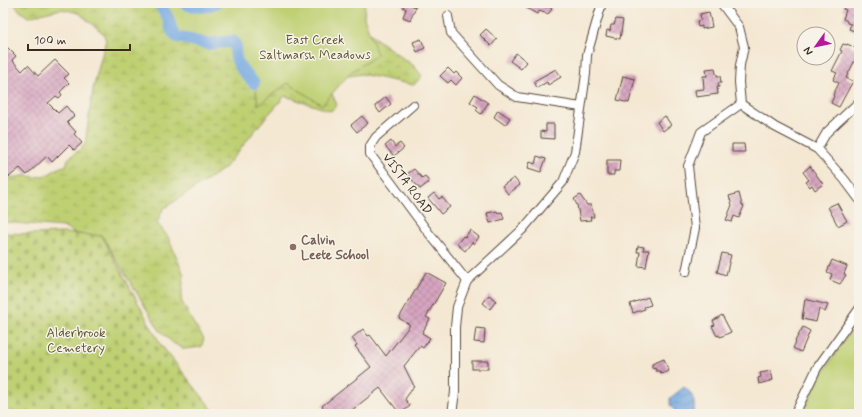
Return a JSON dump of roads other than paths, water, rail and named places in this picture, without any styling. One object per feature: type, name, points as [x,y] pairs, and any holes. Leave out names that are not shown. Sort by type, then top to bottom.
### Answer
[{"type":"street","points":[[452,414],[455,392],[455,327],[457,307],[467,281],[523,229],[563,182],[575,152],[587,55],[602,3]]},
{"type":"street","points":[[722,3],[739,27],[744,47],[740,65],[739,82],[741,104]]},
{"type":"street","points":[[448,16],[451,33],[498,86],[517,97],[581,107]]},
{"type":"street","points":[[817,149],[827,132],[859,102]]},
{"type":"street","points":[[741,104],[775,127],[817,149],[844,179],[859,199]]},
{"type":"street","points":[[686,272],[695,228],[688,166],[701,132],[741,104]]},
{"type":"street","name":"VISTA ROAD","points":[[413,105],[376,137],[370,146],[370,154],[423,226],[467,281]]},
{"type":"street","points":[[795,414],[817,368],[859,309]]},
{"type":"water","points":[[684,387],[692,395],[694,414],[677,414],[670,405],[670,398]]},
{"type":"waterway","points":[[159,3],[168,18],[172,31],[177,37],[208,44],[233,41],[236,46],[235,52],[240,67],[254,83]]},
{"type":"waterway","points":[[184,3],[200,7],[216,3]]},
{"type":"place","name":"Calvin Leete School","points":[[293,247]]},
{"type":"park label","name":"East Creek Saltmarsh Meadows","points":[[315,48]]},
{"type":"park label","name":"Alderbrook Cemetery","points":[[76,340]]}]
